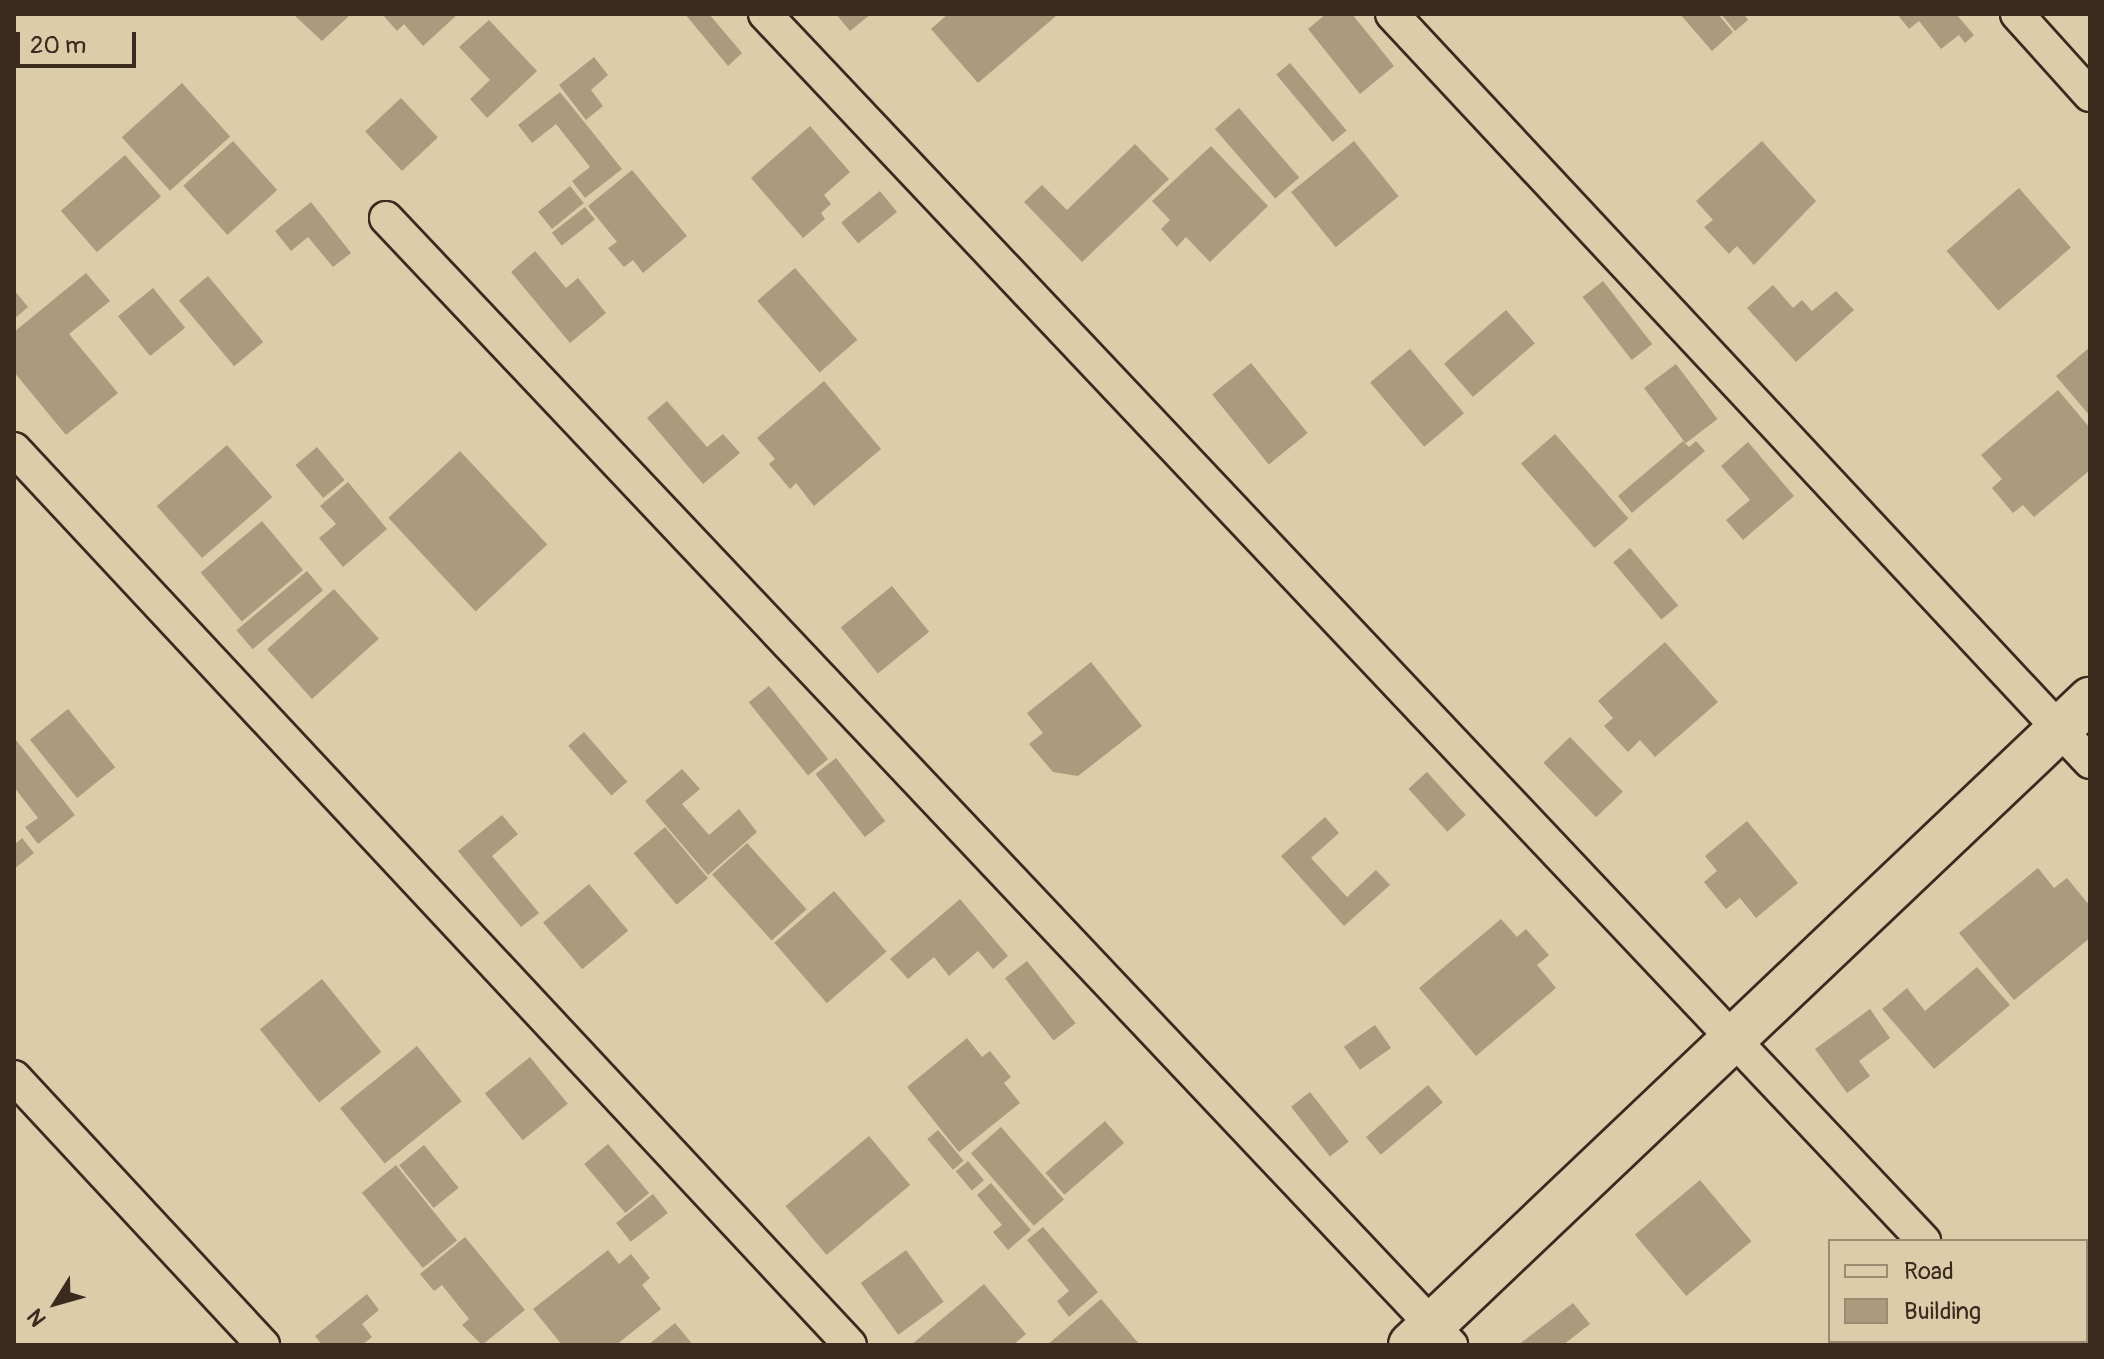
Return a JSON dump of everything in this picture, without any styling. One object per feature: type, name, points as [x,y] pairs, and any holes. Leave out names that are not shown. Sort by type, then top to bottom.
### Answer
[{"type":"main road","points":[[1431,1338],[1733,1039],[2075,715]]},
{"type":"street","points":[[765,14],[1922,1239]]},
{"type":"street","points":[[1392,14],[2075,715],[2090,762]]},
{"type":"street","points":[[2017,14],[2090,95]]},
{"type":"street","points":[[386,218],[1431,1338]]},
{"type":"street","points":[[14,449],[850,1345]]},
{"type":"street","points":[[14,1077],[263,1345]]},
{"type":"building","points":[[293,14],[351,14],[322,41]]},
{"type":"building","points":[[382,14],[458,14],[423,46],[404,24],[397,31]]},
{"type":"building","points":[[685,14],[709,14],[742,53],[728,66]]},
{"type":"building","points":[[836,14],[871,14],[850,31]]},
{"type":"building","points":[[948,14],[1056,16],[978,83],[931,29]]},
{"type":"building","points":[[1326,14],[1352,14],[1394,66],[1360,94],[1308,29]]},
{"type":"building","points":[[1680,14],[1718,14],[1733,32],[1712,51]]},
{"type":"building","points":[[1721,14],[1744,14],[1748,20],[1735,31]]},
{"type":"building","points":[[1897,14],[1956,14],[1974,35],[1965,43],[1959,35],[1941,49],[1919,21],[1909,29]]},
{"type":"building","points":[[489,20],[537,71],[487,118],[470,99],[490,80],[459,47]]},
{"type":"building","points":[[594,57],[608,75],[591,90],[603,106],[586,120],[559,85]]},
{"type":"building","points":[[1290,63],[1347,130],[1333,142],[1276,75]]},
{"type":"building","points":[[182,83],[230,137],[170,191],[122,137]]},
{"type":"building","points":[[560,92],[622,169],[585,198],[572,181],[590,167],[556,124],[532,143],[518,125]]},
{"type":"building","points":[[401,98],[438,137],[402,171],[365,131]]},
{"type":"building","points":[[1239,108],[1299,177],[1275,198],[1215,129]]},
{"type":"building","points":[[810,126],[850,172],[824,195],[831,204],[821,213],[825,219],[803,238],[751,178]]},
{"type":"building","points":[[233,141],[277,190],[227,235],[183,186]]},
{"type":"building","points":[[1354,141],[1399,196],[1336,247],[1291,192]]},
{"type":"building","points":[[1762,141],[1816,201],[1754,265],[1737,246],[1729,254],[1704,227],[1713,220],[1696,201]]},
{"type":"building","points":[[1135,144],[1169,179],[1082,262],[1024,202],[1042,185],[1067,210]]},
{"type":"building","points":[[1211,146],[1268,206],[1210,262],[1186,237],[1177,247],[1161,229],[1170,220],[1152,201]]},
{"type":"building","points":[[125,155],[161,197],[97,252],[61,211]]},
{"type":"building","points":[[632,170],[687,236],[643,273],[633,260],[624,267],[608,248],[617,242],[588,206]]},
{"type":"building","points":[[570,186],[584,203],[552,229],[538,212]]},
{"type":"building","points":[[2019,188],[2071,248],[1998,311],[1947,251]]},
{"type":"building","points":[[880,191],[897,212],[858,243],[841,222]]},
{"type":"building","points":[[311,202],[351,253],[333,267],[308,237],[291,251],[275,231]]},
{"type":"building","points":[[585,207],[595,220],[562,245],[552,233]]},
{"type":"building","points":[[535,251],[566,288],[578,278],[606,313],[570,343],[511,272]]},
{"type":"building","points":[[795,268],[857,340],[820,373],[757,301]]},
{"type":"building","points":[[86,273],[110,301],[69,334],[118,393],[66,435],[14,372],[14,332]]},
{"type":"building","points":[[208,276],[263,342],[234,366],[179,300]]},
{"type":"building","points":[[1603,281],[1652,344],[1632,360],[1583,297]]},
{"type":"building","points":[[1773,285],[1793,308],[1802,300],[1812,311],[1836,291],[1854,310],[1796,362],[1747,308]]},
{"type":"building","points":[[153,288],[185,328],[150,356],[118,316]]},
{"type":"building","points":[[14,290],[28,307],[14,319]]},
{"type":"building","points":[[1506,310],[1535,343],[1473,397],[1444,364]]},
{"type":"building","points":[[2090,347],[2090,416],[2056,376]]},
{"type":"building","points":[[1410,349],[1464,413],[1424,447],[1370,382]]},
{"type":"building","points":[[1251,363],[1308,433],[1269,464],[1212,394]]},
{"type":"building","points":[[1676,364],[1718,419],[1686,443],[1644,388]]},
{"type":"building","points":[[824,381],[881,449],[814,506],[796,483],[790,489],[769,464],[775,459],[757,438]]},
{"type":"building","points":[[2058,390],[2090,428],[2090,470],[2034,517],[2023,505],[2013,513],[1992,488],[2002,479],[1981,455]]},
{"type":"building","points":[[667,401],[707,447],[723,434],[740,453],[703,484],[647,418]]},
{"type":"building","points":[[1555,434],[1628,519],[1595,548],[1521,464]]},
{"type":"building","points":[[1683,441],[1689,447],[1696,441],[1705,451],[1632,513],[1618,496]]},
{"type":"building","points":[[1748,442],[1794,496],[1743,540],[1726,520],[1750,500],[1721,466]]},
{"type":"building","points":[[227,445],[272,497],[202,558],[157,506]]},
{"type":"building","points":[[317,447],[345,480],[323,498],[296,465]]},
{"type":"building","points":[[460,451],[547,545],[476,611],[388,518]]},
{"type":"building","points":[[348,482],[387,529],[343,567],[319,538],[336,524],[320,506]]},
{"type":"building","points":[[262,521],[303,570],[242,621],[201,572]]},
{"type":"building","points":[[1630,548],[1678,605],[1661,620],[1613,562]]},
{"type":"building","points":[[307,571],[323,590],[253,649],[237,630]]},
{"type":"building","points":[[892,586],[929,632],[878,673],[841,628]]},
{"type":"building","points":[[334,589],[379,639],[312,699],[267,649]]},
{"type":"building","points":[[1665,642],[1718,702],[1655,757],[1640,740],[1628,752],[1604,726],[1613,718],[1598,701]]},
{"type":"building","points":[[1091,662],[1142,726],[1078,776],[1053,772],[1029,744],[1043,733],[1027,713]]},
{"type":"building","points":[[769,686],[828,759],[808,775],[749,702]]},
{"type":"building","points":[[68,709],[115,767],[77,798],[30,740]]},
{"type":"building","points":[[584,732],[627,782],[611,796],[568,746]]},
{"type":"building","points":[[1570,737],[1623,792],[1596,817],[1543,763]]},
{"type":"building","points":[[16,740],[75,815],[38,844],[25,827],[38,818],[14,787]]},
{"type":"building","points":[[836,758],[885,821],[865,837],[816,774]]},
{"type":"building","points":[[682,769],[700,789],[682,804],[709,835],[739,809],[757,832],[708,875],[645,801]]},
{"type":"building","points":[[1427,772],[1466,815],[1447,832],[1408,789]]},
{"type":"building","points":[[502,815],[518,834],[492,856],[539,913],[521,927],[458,851]]},
{"type":"building","points":[[1325,817],[1339,833],[1311,858],[1347,897],[1376,870],[1390,885],[1344,926],[1281,856]]},
{"type":"building","points":[[1747,821],[1798,883],[1756,918],[1740,898],[1726,909],[1704,882],[1717,871],[1705,856]]},
{"type":"building","points":[[665,827],[708,878],[677,905],[634,853]]},
{"type":"building","points":[[22,838],[34,853],[14,869],[14,845]]},
{"type":"building","points":[[747,843],[807,909],[772,941],[712,874]]},
{"type":"building","points":[[2038,868],[2054,888],[2067,878],[2090,906],[2090,938],[2014,1000],[1959,933]]},
{"type":"building","points":[[589,884],[628,931],[582,969],[543,923]]},
{"type":"building","points":[[834,891],[886,951],[827,1003],[774,943]]},
{"type":"building","points":[[960,899],[1008,956],[993,969],[978,951],[949,976],[934,957],[908,979],[890,959]]},
{"type":"building","points":[[1501,919],[1517,937],[1526,929],[1549,955],[1537,965],[1556,988],[1476,1056],[1419,988]]},
{"type":"building","points":[[1027,961],[1076,1023],[1054,1040],[1005,978]]},
{"type":"building","points":[[1977,967],[2010,1005],[1934,1069],[1882,1009],[1907,988],[1925,1011]]},
{"type":"building","points":[[322,979],[381,1052],[319,1102],[260,1029]]},
{"type":"building","points":[[1870,1009],[1890,1038],[1859,1061],[1870,1076],[1847,1093],[1815,1049]]},
{"type":"building","points":[[1375,1025],[1391,1048],[1360,1070],[1344,1047]]},
{"type":"building","points":[[967,1038],[982,1057],[990,1051],[1011,1077],[1004,1083],[1020,1103],[959,1152],[907,1087]]},
{"type":"building","points":[[417,1046],[462,1101],[385,1163],[340,1108]]},
{"type":"building","points":[[530,1057],[568,1104],[523,1140],[485,1094]]},
{"type":"building","points":[[1428,1085],[1443,1103],[1381,1155],[1366,1137]]},
{"type":"building","points":[[1310,1092],[1349,1142],[1330,1156],[1291,1107]]},
{"type":"building","points":[[1105,1121],[1124,1143],[1064,1195],[1045,1173]]},
{"type":"building","points":[[1001,1127],[1064,1199],[1034,1226],[971,1153]]},
{"type":"building","points":[[938,1130],[964,1161],[953,1170],[927,1139]]},
{"type":"building","points":[[869,1136],[910,1185],[827,1255],[786,1206]]},
{"type":"building","points":[[608,1144],[649,1193],[625,1213],[584,1164]]},
{"type":"building","points":[[424,1145],[459,1188],[434,1208],[399,1165]]},
{"type":"building","points":[[968,1161],[984,1180],[972,1190],[956,1171]]},
{"type":"building","points":[[396,1165],[457,1240],[423,1268],[362,1193]]},
{"type":"building","points":[[1700,1180],[1751,1241],[1686,1296],[1635,1235]]},
{"type":"building","points":[[991,1183],[1031,1230],[1008,1250],[993,1232],[1002,1225],[977,1195]]},
{"type":"building","points":[[653,1194],[668,1213],[631,1242],[616,1223]]},
{"type":"building","points":[[1043,1227],[1098,1292],[1069,1317],[1057,1301],[1069,1291],[1027,1240]]},
{"type":"building","points":[[465,1237],[525,1310],[482,1345],[462,1325],[469,1319],[442,1285],[434,1291],[420,1274]]},
{"type":"building","points":[[608,1250],[619,1264],[631,1254],[650,1278],[642,1285],[661,1309],[616,1345],[562,1345],[533,1309]]},
{"type":"building","points":[[906,1250],[944,1302],[898,1335],[861,1283]]},
{"type":"building","points":[[984,1284],[1026,1334],[1013,1345],[911,1345]]},
{"type":"building","points":[[367,1294],[379,1310],[362,1324],[372,1337],[362,1345],[322,1345],[315,1336]]},
{"type":"building","points":[[1101,1299],[1140,1345],[1047,1345]]},
{"type":"building","points":[[1573,1303],[1590,1324],[1563,1345],[1518,1345]]},
{"type":"building","points":[[675,1323],[693,1345],[648,1345]]}]
